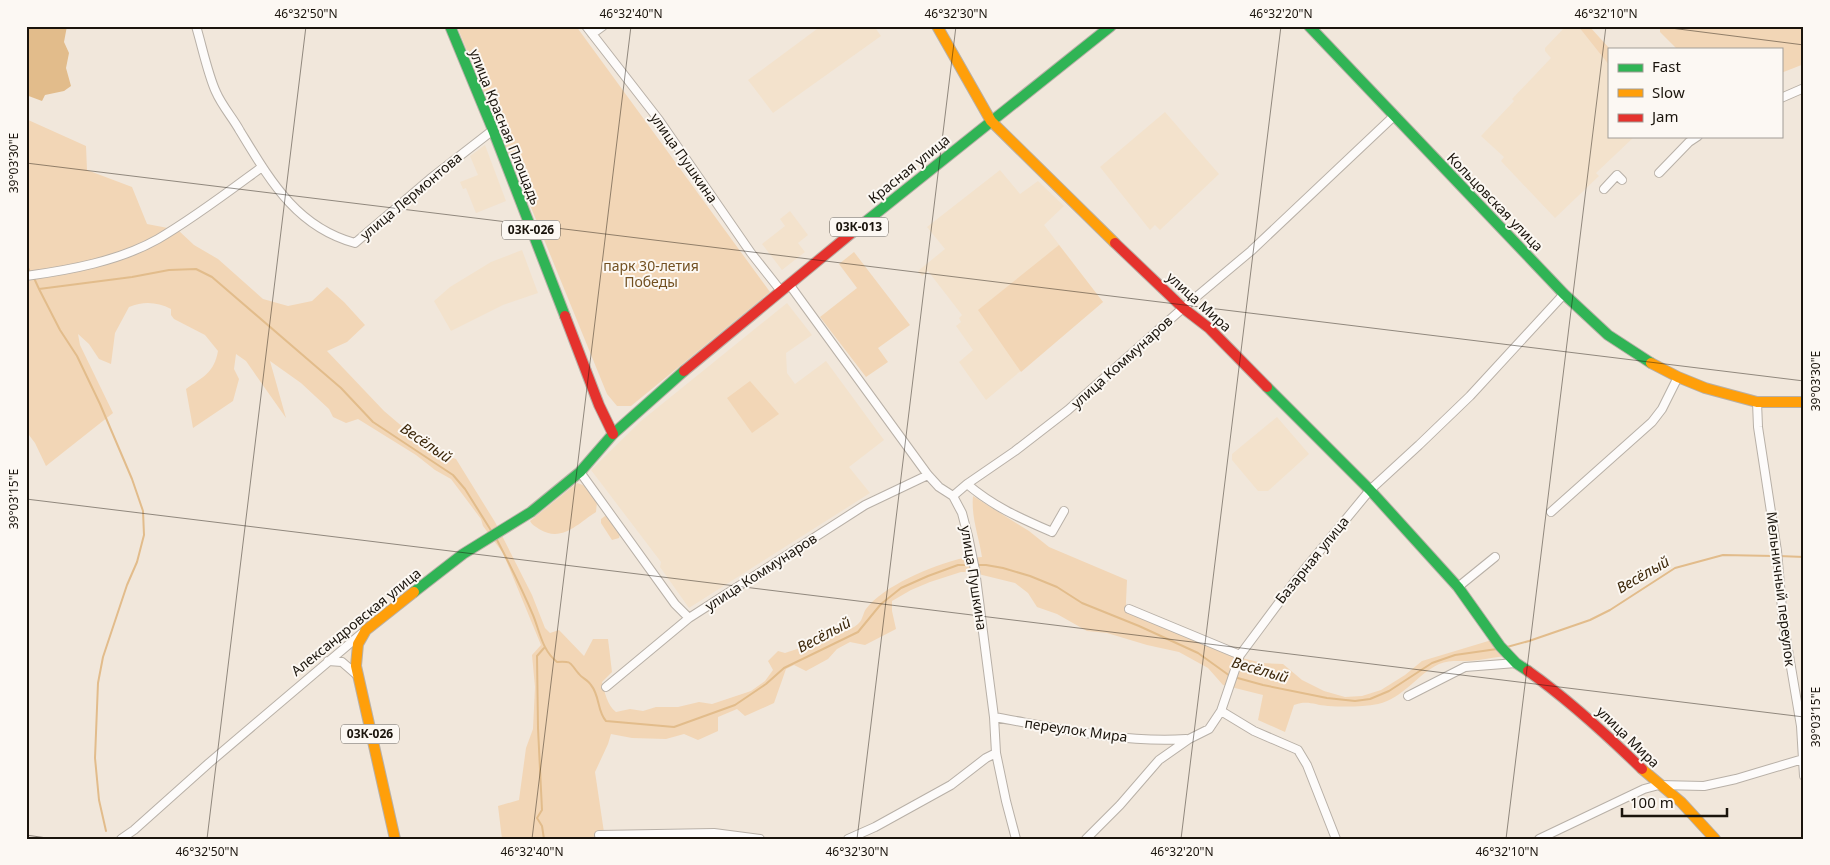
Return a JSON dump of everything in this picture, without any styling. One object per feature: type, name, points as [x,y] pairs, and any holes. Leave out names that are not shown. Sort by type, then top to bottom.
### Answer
[{"type":"main road","name":"улица Красная Площадь","points":[[450,26],[493,130],[599,406],[612,434]]},
{"type":"main road","name":"улица Мира","points":[[937,26],[991,120],[1046,176],[1183,308],[1209,328],[1370,490],[1458,587],[1502,649],[1516,663],[1549,686],[1593,722],[1659,785],[1681,802],[1715,839]]},
{"type":"main road","name":"Красная улица","points":[[612,434],[785,287],[991,120],[1111,26]]},
{"type":"main road","name":"Кольцовская улица","points":[[1309,26],[1564,294],[1608,334],[1649,362],[1678,377],[1706,388],[1757,402],[1804,402]]},
{"type":"main road","name":"Александровская улица","points":[[366,630],[462,554],[531,512],[580,472],[612,434]]},
{"type":"main road","name":"03К-026","points":[[366,630],[360,637],[356,650],[357,675],[395,839]]},
{"type":"street","name":"улица Лермонтова","points":[[196,26],[216,92],[262,167],[289,204],[308,220],[330,234],[355,243],[430,179],[493,130]]},
{"type":"street","name":"улица Пушкина","points":[[586,26],[659,120],[751,253],[785,287],[928,475],[939,487],[953,496],[962,513],[975,570],[994,717],[996,753],[1016,839]]},
{"type":"street","points":[[592,34],[603,26]]},
{"type":"street","points":[[1782,98],[1804,88]]},
{"type":"street","name":"улица Коммунаров","points":[[953,496],[1068,410],[1183,308],[1251,251],[1394,116]]},
{"type":"street","points":[[1661,175],[1682,149],[1695,138]]},
{"type":"street","points":[[26,276],[92,264],[124,254],[157,240],[210,205],[262,167]]},
{"type":"street","points":[[1604,189],[1617,175],[1622,180]]},
{"type":"street","name":"Базарная улица","points":[[1086,839],[1166,754],[1209,729],[1221,711],[1240,655],[1294,581],[1370,490],[1470,396],[1564,294]]},
{"type":"street","points":[[1551,512],[1652,422],[1662,409],[1678,377]]},
{"type":"street","name":"Мельничный переулок","points":[[1757,402],[1758,427],[1777,551],[1786,642],[1802,726],[1804,776]]},
{"type":"street","points":[[580,472],[675,604],[689,618]]},
{"type":"street","name":"улица Коммунаров","points":[[606,687],[689,618],[865,505],[928,475]]},
{"type":"street","points":[[967,484],[985,499],[1018,517],[1052,532],[1064,511]]},
{"type":"street","points":[[1458,587],[1496,557]]},
{"type":"street","points":[[1129,609],[1240,655]]},
{"type":"street","name":"Александровская улица","points":[[121,839],[134,830],[209,763],[366,630]]},
{"type":"street","points":[[328,661],[342,662],[357,675]]},
{"type":"street","points":[[1408,696],[1466,666],[1516,663]]},
{"type":"street","points":[[1221,711],[1254,731],[1298,750],[1307,766],[1336,839]]},
{"type":"street","name":"переулок Мира","points":[[994,717],[1115,737],[1159,741],[1189,739]]},
{"type":"street","points":[[1159,741],[1165,745],[1166,754]]},
{"type":"street","points":[[848,839],[875,827],[951,785],[986,758],[996,753]]},
{"type":"street","points":[[1539,839],[1644,789],[1659,785],[1704,786],[1736,779],[1803,759]]},
{"type":"street","points":[[134,830],[139,839]]},
{"type":"street","points":[[599,835],[714,833],[760,839]]},
{"type":"shaded area","points":[[26,26],[67,26],[64,42],[69,53],[66,68],[71,86],[64,91],[45,95],[42,101],[26,95],[29,91],[26,86]]},
{"type":"shaded area","points":[[821,26],[874,26],[881,36],[773,113],[748,80]]},
{"type":"shaded area","points":[[1566,26],[1578,26],[1608,64],[1608,138],[1633,138],[1596,173],[1599,176],[1555,218],[1501,161],[1504,157],[1481,136],[1514,101],[1512,99],[1551,58],[1545,51],[1545,48]]},
{"type":"shaded area","points":[[1165,112],[1219,174],[1160,230],[1155,225],[1150,230],[1100,167]]},
{"type":"shaded area","points":[[485,145],[506,201],[476,213],[466,188],[463,189],[460,182],[478,175],[470,156]]},
{"type":"shaded area","points":[[1000,170],[1020,194],[1038,181],[1064,206],[1044,225],[1103,302],[986,400],[959,362],[973,350],[956,326],[961,322],[959,318],[962,315],[928,271],[922,276],[918,271],[945,249],[927,227]]},
{"type":"shaded area","points":[[790,211],[808,235],[798,243],[805,252],[782,270],[762,244],[785,226],[780,219]]},
{"type":"shaded area","points":[[522,250],[538,293],[503,305],[451,331],[434,301],[450,287],[491,262]]},
{"type":"shaded area","points":[[787,303],[812,335],[786,353],[787,373],[795,384],[826,361],[884,440],[849,467],[870,493],[689,608],[660,567],[661,562],[591,470],[641,421]]},
{"type":"shaded area","points":[[1277,417],[1309,454],[1268,491],[1258,491],[1232,460],[1232,454]]},
{"type":"green space","name":"парк 30-летия Победы","points":[[457,26],[576,26],[770,292],[631,406],[617,406],[607,394]]},
{"type":"green space","points":[[1578,26],[1589,26],[1609,48],[1608,64]]},
{"type":"green space","points":[[1660,26],[1804,26],[1804,64],[1782,73],[1782,48],[1676,48],[1660,32]]},
{"type":"green space","points":[[26,119],[86,146],[87,170],[132,187],[147,224],[178,230],[194,245],[218,259],[263,299],[288,306],[312,301],[327,287],[344,302],[365,325],[347,342],[327,351],[384,411],[431,451],[456,459],[495,522],[532,595],[545,628],[550,633],[559,630],[584,656],[593,639],[608,639],[612,672],[602,682],[608,702],[616,712],[630,709],[643,711],[656,707],[678,707],[699,702],[712,704],[751,691],[765,681],[773,670],[768,661],[778,651],[785,653],[854,627],[860,621],[866,609],[884,592],[909,578],[959,559],[982,557],[974,519],[973,496],[1029,531],[1049,547],[1127,580],[1127,611],[1226,654],[1262,663],[1283,664],[1302,680],[1324,691],[1345,697],[1362,696],[1381,690],[1405,675],[1422,661],[1495,639],[1507,656],[1469,661],[1450,661],[1439,664],[1423,674],[1403,692],[1378,704],[1346,707],[1307,703],[1294,705],[1285,732],[1258,720],[1263,695],[1223,685],[1208,668],[1179,652],[1107,633],[1087,631],[1057,614],[1037,607],[1028,593],[1015,583],[970,572],[961,572],[930,582],[892,601],[896,629],[865,645],[850,642],[837,649],[828,659],[806,671],[794,665],[786,669],[774,703],[745,716],[737,709],[718,717],[718,731],[698,740],[684,734],[666,739],[632,738],[611,734],[595,772],[605,839],[502,839],[498,806],[519,800],[526,748],[533,729],[535,687],[532,655],[541,645],[503,553],[483,526],[481,519],[451,479],[358,419],[346,423],[333,417],[329,409],[301,383],[270,361],[286,418],[246,361],[236,354],[234,369],[239,379],[233,401],[193,428],[186,389],[203,378],[211,370],[218,351],[205,335],[174,319],[171,315],[171,309],[150,303],[129,307],[115,333],[111,364],[99,359],[89,344],[78,334],[80,345],[113,413],[46,466],[35,443],[26,431]]},
{"type":"green space","points":[[1059,245],[1103,302],[1021,372],[978,310]]},
{"type":"green space","points":[[854,252],[910,325],[878,348],[888,362],[866,377],[820,317],[857,288],[839,264]]},
{"type":"green space","points":[[750,381],[779,414],[752,433],[727,398]]},
{"type":"green space","points":[[577,483],[583,485],[597,502],[596,512],[562,533],[547,533],[532,524],[530,521]]},
{"type":"green space","points":[[605,516],[609,517],[620,534],[619,538],[612,540],[601,523],[601,519]]},
{"type":"waterway","name":"Весёлый","points":[[26,264],[31,274]]},
{"type":"waterway","name":"Весёлый","points":[[34,278],[39,289],[132,277],[169,270],[196,269],[212,277],[341,388],[373,422],[453,475],[465,489],[492,532]]},
{"type":"waterway","points":[[39,289],[60,330],[77,356],[100,404],[132,479],[143,511],[144,535],[137,562],[127,585],[103,657],[98,683],[95,758],[99,800],[106,831]]},
{"type":"waterway","name":"Весёлый","points":[[496,538],[511,566],[548,652],[557,662],[571,664],[590,683],[596,694],[601,713],[606,721],[674,727],[735,705],[766,684],[784,668],[858,632],[881,604],[901,588],[958,565],[971,565]]},
{"type":"waterway","name":"Весёлый","points":[[1507,647],[1590,620],[1610,610],[1675,568],[1723,555],[1774,556]]},
{"type":"waterway","name":"Весёлый","points":[[1779,556],[1804,557]]},
{"type":"waterway","name":"Весёлый","points":[[975,565],[1003,568],[1057,587],[1082,603],[1198,653],[1230,676]]},
{"type":"waterway","points":[[544,648],[537,656],[542,810],[537,818],[542,826],[544,839]]},
{"type":"waterway","name":"Весёлый","points":[[1234,677],[1327,698],[1355,701],[1370,699],[1389,691],[1432,663],[1455,655],[1497,649]]},
{"type":"traffic: fast","points":[[450,26],[493,130],[565,316]]},
{"type":"traffic: fast","points":[[854,231],[1111,26]]},
{"type":"traffic: fast","points":[[1309,26],[1564,294],[1608,335],[1651,363]]},
{"type":"traffic: fast","points":[[414,592],[463,554],[531,512],[580,472],[613,434],[684,371]]},
{"type":"traffic: fast","points":[[1267,387],[1370,490],[1458,587],[1500,646],[1516,663],[1528,671]]},
{"type":"traffic: slow","points":[[937,26],[991,121],[1115,243]]},
{"type":"traffic: slow","points":[[1651,363],[1705,388],[1757,402],[1804,402]]},
{"type":"traffic: slow","points":[[395,839],[356,666],[358,644],[366,630],[414,592]]},
{"type":"traffic: slow","points":[[1642,769],[1681,802],[1715,839]]},
{"type":"traffic: jam","points":[[684,371],[854,231]]},
{"type":"traffic: jam","points":[[1115,243],[1183,308],[1209,328],[1267,387]]},
{"type":"traffic: jam","points":[[565,316],[599,405],[613,434]]},
{"type":"traffic: jam","points":[[1528,671],[1587,718],[1642,769]]}]
